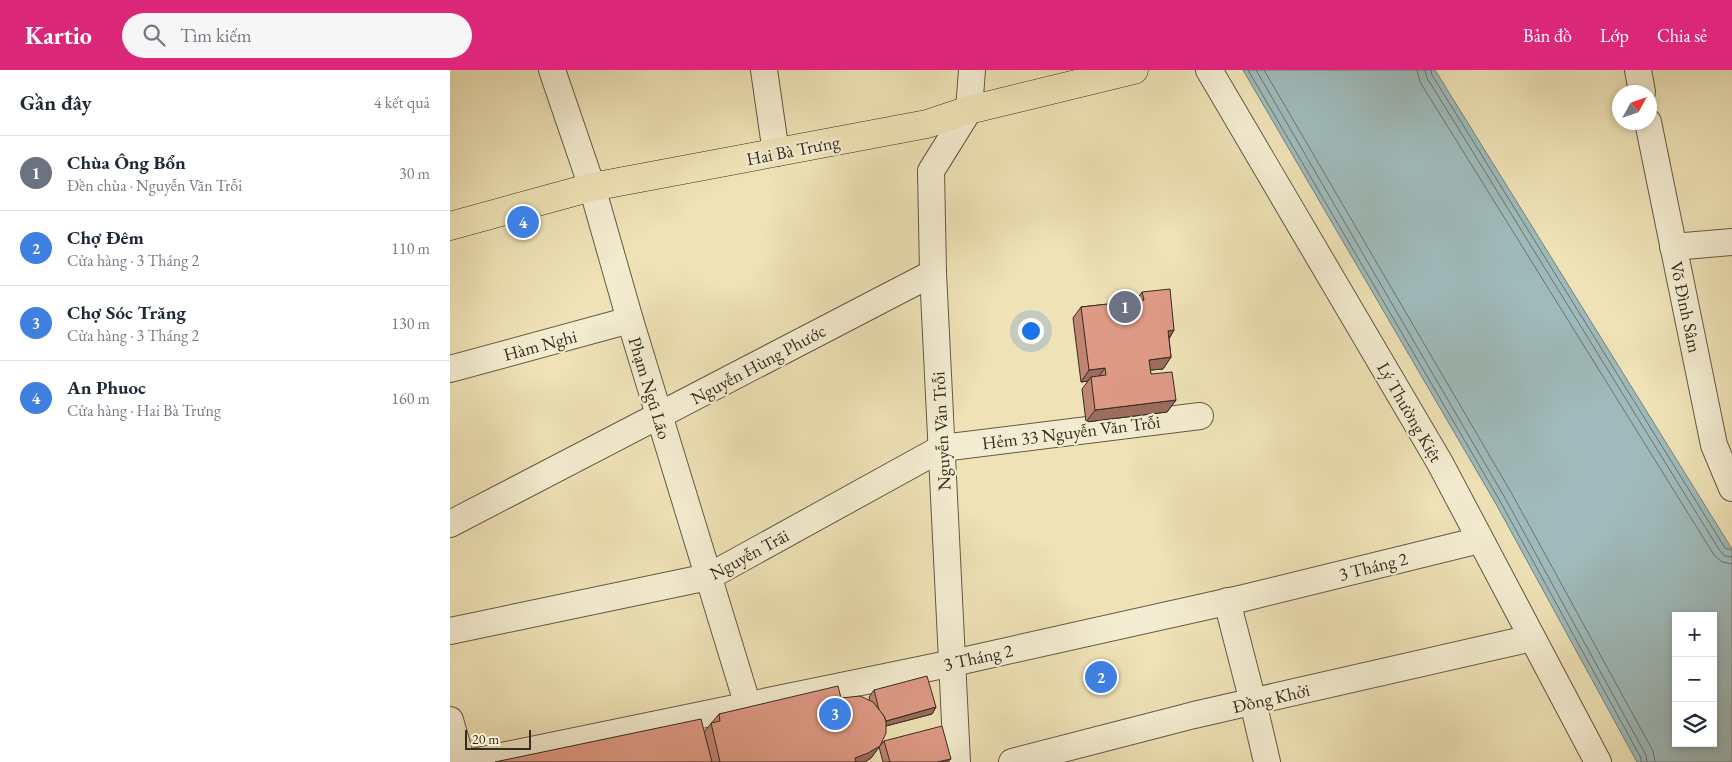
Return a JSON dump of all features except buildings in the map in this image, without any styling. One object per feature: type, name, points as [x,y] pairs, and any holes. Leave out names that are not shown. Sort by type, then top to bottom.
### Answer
[{"type":"main road","name":"Hai Bà Trưng","points":[[450,226],[592,187],[926,124],[969,110],[1134,70]]},
{"type":"street","name":"Phạm Ngũ Lão","points":[[552,70],[592,187],[630,320],[748,706]]},
{"type":"street","points":[[764,70],[776,153]]},
{"type":"street","points":[[969,110],[972,70]]},
{"type":"street","name":"Lý Thường Kiệt","points":[[1209,70],[1440,463],[1598,762]]},
{"type":"street","points":[[1638,70],[1641,85]]},
{"type":"street","name":"Nguyễn Văn Trỗi","points":[[958,762],[933,273],[931,171],[969,110]]},
{"type":"street","name":"Võ Đình Sâm","points":[[1650,130],[1714,446],[1732,488]]},
{"type":"street","points":[[1673,247],[1732,242]]},
{"type":"street","name":"Nguyễn Hùng Phước","points":[[450,524],[933,273]]},
{"type":"street","name":"Hàm Nghi","points":[[450,369],[630,320]]},
{"type":"street","name":"Hẻm 33 Nguyễn Văn Trỗi","points":[[942,448],[1200,416]]},
{"type":"street","name":"Nguyễn Trãi","points":[[450,631],[708,577],[942,448]]},
{"type":"street","name":"3 Tháng 2","points":[[474,762],[953,663],[1227,601],[1480,540]]},
{"type":"street","points":[[1227,601],[1267,762]]},
{"type":"street","name":"Đồng Khởi","points":[[1012,762],[1194,715],[1532,638]]},
{"type":"street","points":[[450,720],[462,762]]},
{"type":"water","points":[[1243,70],[1435,70],[1732,549],[1732,762],[1637,762],[1496,504]]},
{"type":"place","name":"An Phuoc","points":[[523,222]]},
{"type":"place","name":"Chùa Ông Bổn","points":[[1125,307]]},
{"type":"place","name":"Chợ Đêm","points":[[1101,677]]},
{"type":"place","name":"Chợ Sóc Trăng","points":[[835,714]]}]
